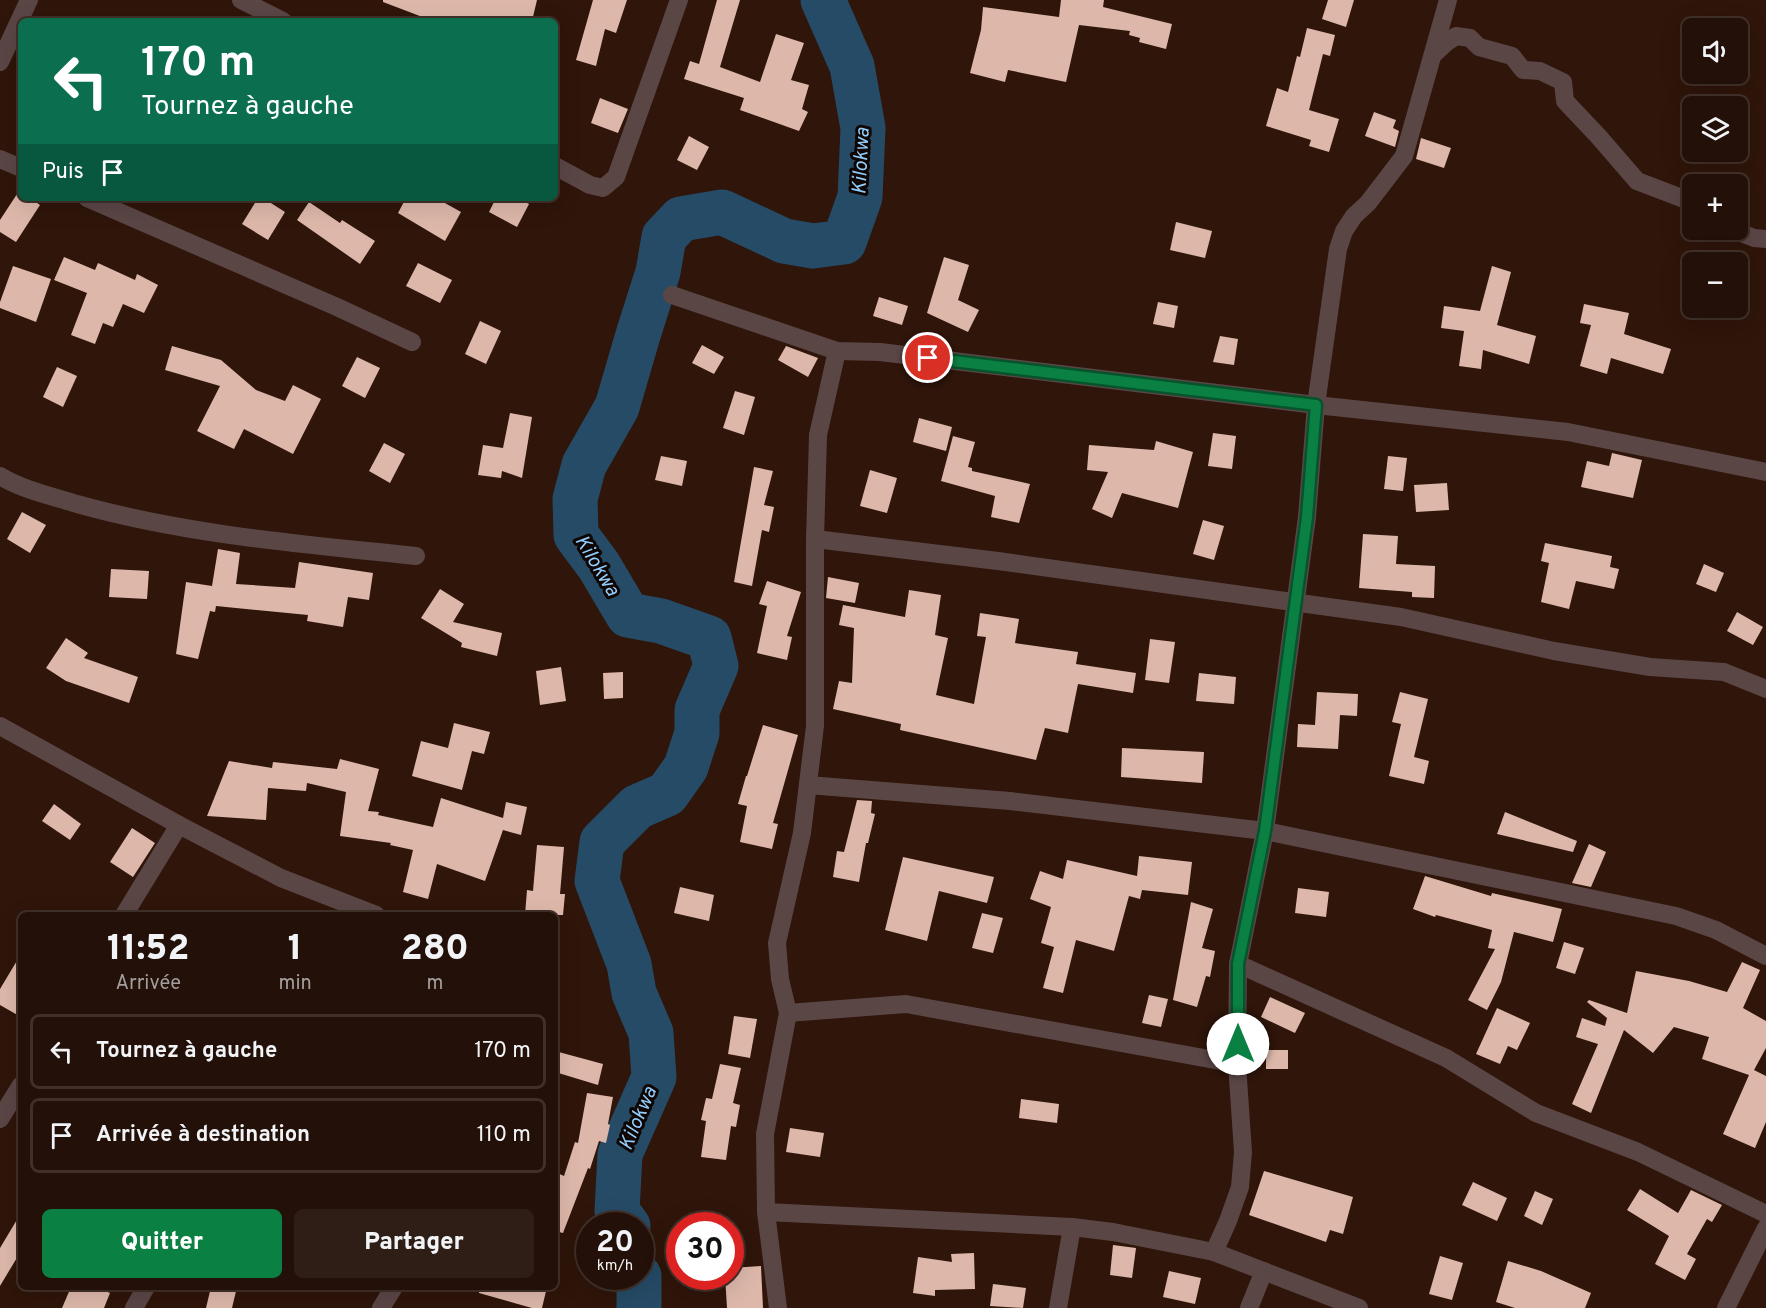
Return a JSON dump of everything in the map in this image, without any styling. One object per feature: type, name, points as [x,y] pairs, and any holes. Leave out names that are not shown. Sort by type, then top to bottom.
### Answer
[{"type":"street","points":[[21,18],[29,0]]},
{"type":"street","points":[[241,0],[277,18]]},
{"type":"street","points":[[558,168],[590,185],[603,188],[616,177],[680,0]]},
{"type":"street","points":[[1214,1252],[1240,1187],[1243,1152],[1237,1064],[1238,964],[1265,831],[1307,517],[1316,405],[1338,249],[1344,231],[1354,216],[1368,203],[1404,156],[1448,0]]},
{"type":"street","points":[[0,62],[18,24]]},
{"type":"street","points":[[1431,57],[1456,36],[1470,38],[1479,47],[1512,56],[1523,70],[1540,71],[1563,82],[1565,101],[1637,181],[1682,198]]},
{"type":"street","points":[[0,159],[18,167]]},
{"type":"street","points":[[94,201],[412,342]]},
{"type":"street","points":[[1748,236],[1766,239]]},
{"type":"street","points":[[672,295],[837,351],[880,352],[1316,405],[1568,432],[1766,472]]},
{"type":"street","points":[[778,1308],[766,1212],[765,1134],[788,1013],[780,980],[777,943],[802,834],[815,726],[814,539],[818,435],[837,351]]},
{"type":"street","points":[[0,476],[44,494],[109,513],[227,536],[416,556]]},
{"type":"street","points":[[814,539],[998,561],[1401,617],[1554,651],[1650,667],[1724,672],[1766,689]]},
{"type":"street","points":[[3,733],[281,878],[351,911]]},
{"type":"street","points":[[808,785],[1010,801],[1265,831],[1676,916],[1716,930],[1766,956]]},
{"type":"street","points":[[126,912],[179,825]]},
{"type":"street","points":[[1238,964],[1446,1058],[1536,1113],[1638,1152],[1766,1214]]},
{"type":"street","points":[[788,1013],[906,1004],[1237,1064]]},
{"type":"street","points":[[0,1119],[18,1090]]},
{"type":"street","points":[[766,1212],[1072,1227],[1113,1232],[1214,1252],[1359,1308]]},
{"type":"street","points":[[1058,1308],[1072,1227]]},
{"type":"street","points":[[1726,1308],[1766,1228]]},
{"type":"street","points":[[1249,1308],[1264,1271]]},
{"type":"street","points":[[134,1308],[144,1290]]},
{"type":"street","points":[[381,1308],[392,1290]]},
{"type":"building","points":[[383,0],[537,0],[533,18],[425,18],[383,2]]},
{"type":"building","points":[[593,0],[627,0],[616,33],[605,29],[596,66],[576,60]]},
{"type":"building","points":[[717,0],[740,0],[720,67],[760,82],[776,34],[804,43],[791,80],[809,85],[802,109],[808,112],[799,131],[740,110],[744,98],[684,79],[690,61],[699,64]]},
{"type":"building","points":[[1061,0],[1104,0],[1103,7],[1172,24],[1166,49],[1139,42],[1140,38],[1129,35],[1130,31],[1079,25],[1066,82],[1008,70],[1005,82],[970,73],[981,30],[983,7],[1059,17]]},
{"type":"building","points":[[1328,0],[1354,0],[1346,27],[1322,19]]},
{"type":"building","points":[[1307,28],[1335,35],[1330,56],[1323,54],[1309,110],[1339,119],[1329,152],[1309,146],[1311,140],[1266,126],[1277,88],[1288,92]]},
{"type":"building","points":[[600,98],[628,109],[618,133],[591,123]]},
{"type":"building","points":[[1374,112],[1396,120],[1393,128],[1399,131],[1395,147],[1365,136]]},
{"type":"building","points":[[689,136],[709,147],[697,170],[677,160]]},
{"type":"building","points":[[1421,138],[1451,148],[1444,168],[1416,159]]},
{"type":"building","points":[[18,193],[18,201],[34,201],[40,205],[16,242],[0,232],[0,220]]},
{"type":"building","points":[[256,201],[268,201],[285,212],[268,240],[242,224]]},
{"type":"building","points":[[404,201],[441,201],[461,212],[445,241],[398,213]]},
{"type":"building","points":[[494,201],[524,201],[529,204],[517,227],[489,212]]},
{"type":"building","points":[[309,202],[340,223],[342,220],[375,241],[360,264],[297,220]]},
{"type":"building","points":[[1176,222],[1212,231],[1205,258],[1170,250]]},
{"type":"building","points":[[64,257],[95,270],[98,263],[135,280],[137,274],[158,285],[144,313],[123,304],[113,327],[103,323],[95,344],[71,335],[87,293],[54,280]]},
{"type":"building","points":[[944,257],[969,265],[958,300],[979,310],[968,332],[927,313]]},
{"type":"building","points":[[418,263],[452,280],[440,303],[406,286]]},
{"type":"building","points":[[13,266],[51,279],[36,322],[0,308]]},
{"type":"building","points":[[1492,266],[1511,272],[1497,325],[1536,336],[1529,364],[1483,350],[1481,369],[1459,366],[1464,331],[1441,328],[1444,306],[1480,311]]},
{"type":"building","points":[[879,297],[908,306],[902,325],[873,316]]},
{"type":"building","points":[[1158,302],[1178,306],[1174,328],[1153,324]]},
{"type":"building","points":[[1584,304],[1629,313],[1624,334],[1671,349],[1663,374],[1611,358],[1607,374],[1580,366],[1591,325],[1580,323]]},
{"type":"building","points":[[480,321],[501,331],[486,364],[465,354]]},
{"type":"building","points":[[1220,336],[1238,339],[1234,365],[1213,362]]},
{"type":"building","points":[[702,345],[724,357],[714,374],[692,363]]},
{"type":"building","points":[[172,346],[221,360],[256,390],[285,401],[293,385],[321,399],[293,454],[244,429],[234,449],[197,431],[220,386],[165,370]]},
{"type":"building","points":[[786,346],[818,358],[808,377],[778,360]]},
{"type":"building","points":[[357,357],[380,368],[365,398],[342,386]]},
{"type":"building","points":[[57,367],[77,376],[63,407],[43,397]]},
{"type":"building","points":[[735,391],[755,397],[744,435],[723,428]]},
{"type":"building","points":[[510,413],[532,417],[522,478],[502,471],[501,478],[478,475],[483,445],[503,448]]},
{"type":"building","points":[[919,418],[952,427],[946,451],[913,442]]},
{"type":"building","points":[[1213,433],[1236,436],[1232,469],[1208,466]]},
{"type":"building","points":[[953,436],[975,442],[968,467],[972,468],[972,471],[1030,484],[1019,523],[991,517],[995,496],[941,481]]},
{"type":"building","points":[[1156,441],[1193,452],[1178,508],[1122,493],[1112,518],[1092,509],[1108,472],[1087,470],[1089,445],[1154,450]]},
{"type":"building","points":[[384,443],[405,454],[390,483],[369,471]]},
{"type":"building","points":[[1612,453],[1642,460],[1633,498],[1581,487],[1587,461],[1609,466]]},
{"type":"building","points":[[661,456],[687,461],[682,486],[655,480]]},
{"type":"building","points":[[1388,456],[1407,458],[1403,491],[1384,489]]},
{"type":"building","points":[[754,467],[773,471],[764,505],[774,507],[769,532],[762,530],[752,586],[734,582]]},
{"type":"building","points":[[870,470],[897,478],[887,513],[860,506]]},
{"type":"building","points":[[1447,483],[1449,510],[1416,512],[1414,485]]},
{"type":"building","points":[[22,512],[46,525],[30,553],[7,539]]},
{"type":"building","points":[[1203,520],[1224,526],[1214,560],[1193,554]]},
{"type":"building","points":[[1363,534],[1398,536],[1396,564],[1435,566],[1434,598],[1412,597],[1412,592],[1359,588]]},
{"type":"building","points":[[1545,543],[1612,556],[1610,567],[1619,569],[1614,589],[1576,581],[1569,609],[1541,602],[1549,563],[1541,561]]},
{"type":"building","points":[[218,549],[240,553],[236,584],[295,588],[299,562],[373,573],[369,600],[348,597],[343,627],[307,621],[308,615],[216,606],[215,612],[210,611],[198,659],[176,654],[186,582],[212,586]]},
{"type":"building","points":[[1704,564],[1724,573],[1716,592],[1696,584]]},
{"type":"building","points":[[111,569],[149,571],[147,599],[109,597]]},
{"type":"building","points":[[828,577],[859,583],[855,603],[826,598]]},
{"type":"building","points":[[767,581],[801,592],[787,636],[792,637],[787,660],[757,653],[767,606],[759,604]]},
{"type":"building","points":[[440,589],[464,604],[453,622],[502,633],[497,656],[461,647],[462,643],[421,618]]},
{"type":"building","points":[[909,590],[941,595],[935,635],[948,638],[936,695],[974,704],[986,637],[977,636],[980,613],[1019,619],[1015,643],[1078,652],[1076,664],[1136,673],[1133,693],[1078,684],[1068,733],[1045,728],[1036,760],[900,730],[901,724],[833,709],[839,681],[852,683],[854,628],[839,625],[843,605],[905,617]]},
{"type":"building","points":[[1737,612],[1763,627],[1753,645],[1727,631]]},
{"type":"building","points":[[66,638],[88,653],[84,658],[138,677],[129,703],[66,681],[46,668]]},
{"type":"building","points":[[1150,639],[1175,642],[1169,683],[1145,680]]},
{"type":"building","points":[[561,667],[566,701],[540,705],[536,671]]},
{"type":"building","points":[[623,672],[623,698],[604,699],[603,673]]},
{"type":"building","points":[[1199,673],[1236,677],[1234,704],[1196,701]]},
{"type":"building","points":[[1317,692],[1358,694],[1357,716],[1340,715],[1338,749],[1297,747],[1298,724],[1315,725]]},
{"type":"building","points":[[1400,692],[1428,699],[1414,757],[1429,761],[1424,784],[1389,776],[1401,724],[1392,722]]},
{"type":"building","points":[[454,723],[490,732],[484,754],[472,751],[462,790],[412,776],[421,741],[448,748]]},
{"type":"building","points":[[763,725],[798,735],[773,823],[778,824],[772,849],[740,842],[747,806],[738,804]]},
{"type":"building","points":[[1122,748],[1204,752],[1202,783],[1121,777]]},
{"type":"building","points":[[340,759],[379,769],[368,811],[433,827],[441,798],[503,818],[506,802],[527,807],[521,835],[503,830],[485,881],[437,864],[428,899],[403,892],[413,850],[390,845],[391,843],[340,836],[346,792],[307,783],[306,791],[268,788],[266,820],[207,816],[229,761],[272,768],[273,762],[337,769]]},
{"type":"building","points":[[857,800],[872,801],[871,813],[875,814],[868,843],[866,843],[859,882],[833,877],[837,851],[844,852]]},
{"type":"building","points":[[54,804],[81,824],[70,840],[42,821]]},
{"type":"building","points":[[1505,812],[1577,841],[1573,852],[1497,834]]},
{"type":"building","points":[[132,828],[155,843],[133,877],[110,862]]},
{"type":"building","points":[[1589,844],[1606,852],[1591,887],[1572,883]]},
{"type":"building","points":[[537,845],[564,847],[560,894],[565,894],[563,915],[558,915],[558,912],[525,912],[527,890],[533,891]]},
{"type":"building","points":[[1139,856],[1192,862],[1188,895],[1142,890],[1140,899],[1129,896],[1114,951],[1076,940],[1063,993],[1043,988],[1054,947],[1041,943],[1051,907],[1030,899],[1040,871],[1063,879],[1067,860],[1137,876]]},
{"type":"building","points":[[903,857],[994,877],[987,903],[939,891],[927,941],[885,930]]},
{"type":"building","points":[[1425,876],[1491,896],[1492,893],[1562,909],[1553,942],[1514,932],[1501,982],[1487,1010],[1468,1000],[1495,949],[1488,948],[1492,930],[1436,915],[1435,917],[1413,909]]},
{"type":"building","points":[[680,887],[714,895],[709,921],[674,913]]},
{"type":"building","points":[[1298,888],[1329,892],[1326,917],[1295,913]]},
{"type":"building","points":[[1191,902],[1213,909],[1202,948],[1215,951],[1210,977],[1206,976],[1197,1007],[1173,1000]]},
{"type":"building","points":[[982,913],[1003,918],[993,953],[972,948]]},
{"type":"building","points":[[1564,942],[1584,948],[1575,974],[1556,968]]},
{"type":"building","points":[[18,959],[18,1015],[0,1005],[0,989]]},
{"type":"building","points":[[1742,962],[1760,970],[1743,1008],[1766,1021],[1766,1048],[1754,1070],[1766,1076],[1766,1122],[1755,1148],[1723,1134],[1749,1075],[1702,1059],[1709,1037],[1674,1027],[1653,1053],[1624,1030],[1591,1113],[1572,1104],[1598,1044],[1576,1037],[1582,1018],[1605,1026],[1607,1018],[1587,1002],[1589,1000],[1627,1013],[1636,971],[1689,981],[1727,992]]},
{"type":"building","points":[[1149,995],[1168,999],[1161,1027],[1142,1023]]},
{"type":"building","points":[[1270,997],[1305,1013],[1295,1033],[1261,1017]]},
{"type":"building","points":[[1497,1008],[1530,1023],[1517,1050],[1508,1046],[1500,1064],[1476,1054]]},
{"type":"building","points":[[734,1016],[757,1019],[750,1058],[728,1054]]},
{"type":"building","points":[[1266,1050],[1288,1050],[1288,1069],[1266,1069]]},
{"type":"building","points":[[558,1052],[603,1064],[598,1085],[558,1073]]},
{"type":"building","points":[[720,1064],[741,1068],[733,1103],[740,1105],[736,1127],[731,1126],[726,1160],[701,1157],[706,1121],[701,1120],[706,1098],[712,1099]]},
{"type":"building","points":[[587,1093],[613,1097],[606,1143],[599,1141],[590,1169],[588,1168],[563,1233],[558,1232],[558,1173],[564,1176],[575,1142],[578,1143]]},
{"type":"building","points":[[1021,1099],[1059,1104],[1057,1123],[1019,1118]]},
{"type":"building","points":[[790,1128],[824,1133],[820,1157],[786,1152]]},
{"type":"building","points":[[1264,1171],[1353,1197],[1343,1234],[1330,1230],[1326,1242],[1249,1215]]},
{"type":"building","points":[[1473,1182],[1507,1198],[1497,1221],[1462,1205]]},
{"type":"building","points":[[1640,1189],[1678,1213],[1691,1190],[1722,1205],[1712,1222],[1707,1219],[1687,1254],[1696,1259],[1685,1280],[1655,1264],[1669,1236],[1627,1210]]},
{"type":"building","points":[[1535,1191],[1553,1199],[1542,1225],[1524,1216]]},
{"type":"building","points":[[18,1218],[18,1256],[0,1286],[0,1248]]},
{"type":"building","points":[[1113,1245],[1136,1248],[1132,1278],[1110,1275]]},
{"type":"building","points":[[974,1253],[975,1289],[935,1290],[935,1296],[913,1293],[918,1257],[952,1262],[951,1254]]},
{"type":"building","points":[[1440,1256],[1463,1263],[1452,1300],[1429,1294]]},
{"type":"building","points":[[1508,1261],[1541,1271],[1591,1293],[1585,1308],[1515,1308],[1496,1302]]},
{"type":"building","points":[[761,1266],[763,1308],[727,1308],[726,1290],[744,1290],[744,1267]]},
{"type":"building","points":[[1169,1271],[1201,1278],[1195,1304],[1163,1297]]},
{"type":"building","points":[[993,1284],[1026,1288],[1023,1308],[990,1306]]},
{"type":"building","points":[[70,1290],[103,1290],[110,1293],[104,1308],[62,1308]]},
{"type":"building","points":[[210,1290],[236,1290],[232,1308],[206,1308]]},
{"type":"building","points":[[479,1290],[546,1290],[542,1308],[532,1308],[479,1293]]},
{"type":"waterway","name":"Kilokwa","points":[[618,1212],[620,1154],[654,1077],[651,1033],[634,993],[629,964],[597,881],[602,842],[637,807],[667,794],[686,767],[697,733],[697,710],[716,666],[709,638],[661,621],[628,615],[599,566],[576,535],[575,499],[584,465],[617,407],[658,272],[664,237],[681,219],[722,212],[784,241],[813,246],[844,242],[860,197],[863,128],[852,66],[823,0]]},
{"type":"waterway","name":"Kilokwa","points":[[639,1290],[639,1308]]},
{"type":"route","points":[[928,358],[1316,405],[1307,517],[1265,831],[1238,964],[1238,1044]]}]
